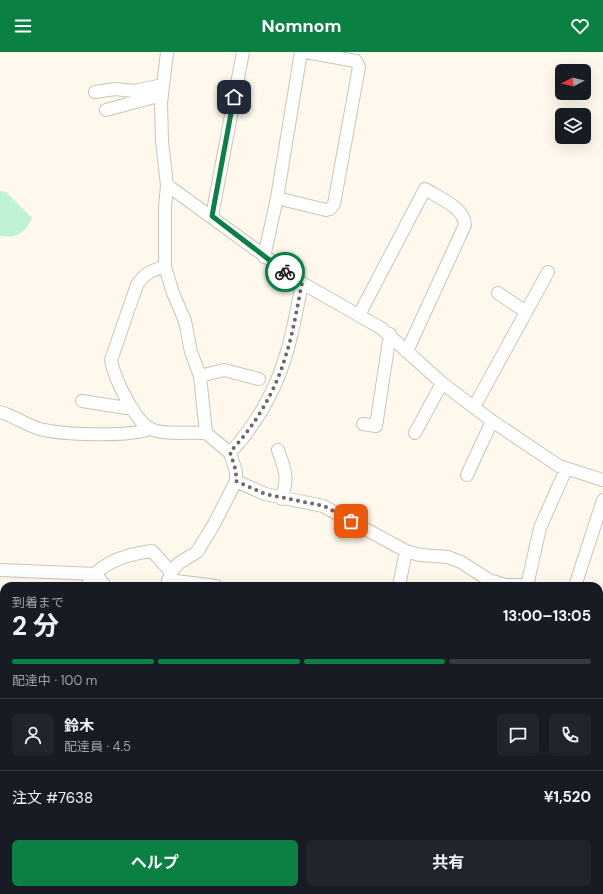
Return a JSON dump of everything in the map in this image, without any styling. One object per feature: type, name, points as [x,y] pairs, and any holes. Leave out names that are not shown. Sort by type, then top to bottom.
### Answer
[{"type":"street","points":[[167,52],[163,90],[162,141],[167,185],[164,206],[165,267],[173,294],[185,321],[191,352],[200,376],[206,433]]},
{"type":"street","points":[[212,216],[242,52]]},
{"type":"street","points":[[264,257],[277,198],[301,52]]},
{"type":"street","points":[[277,198],[326,210],[330,209],[334,204],[337,189],[359,67],[356,61],[349,59],[306,52]]},
{"type":"street","points":[[95,92],[115,89],[134,91],[163,90]]},
{"type":"street","points":[[106,110],[163,90]]},
{"type":"street","points":[[167,185],[212,216],[264,257],[302,283],[390,334],[442,383],[492,421],[560,466],[603,480]]},
{"type":"street","points":[[359,315],[425,189],[460,211],[464,218],[465,225],[407,350]]},
{"type":"street","points":[[150,429],[132,408],[113,370],[111,360],[137,285],[143,276],[151,270],[165,267]]},
{"type":"street","points":[[474,407],[548,272]]},
{"type":"street","points":[[230,452],[241,440],[262,408],[276,381],[285,358],[302,283]]},
{"type":"street","points":[[498,294],[526,312]]},
{"type":"street","points":[[364,424],[376,426],[390,334]]},
{"type":"street","points":[[200,376],[224,370],[259,378]]},
{"type":"street","points":[[415,433],[442,383]]},
{"type":"street","points":[[82,401],[132,408]]},
{"type":"street","points":[[0,412],[39,429],[59,432],[127,434],[150,429],[161,431],[206,433],[230,452],[236,471],[236,481],[213,526],[196,552],[179,563],[169,579]]},
{"type":"street","points":[[466,475],[492,421]]},
{"type":"street","points":[[278,450],[286,471],[286,480],[282,498]]},
{"type":"street","points":[[528,582],[540,528],[566,469]]},
{"type":"street","points":[[236,481],[265,494],[324,506],[406,551],[420,555],[448,557],[461,562],[489,580],[495,582]]},
{"type":"street","points":[[576,582],[603,500]]},
{"type":"street","points":[[90,582],[96,574],[111,561],[124,556],[152,551],[169,579]]},
{"type":"street","points":[[400,582],[406,551]]},
{"type":"street","points":[[0,570],[96,574]]},
{"type":"street","points":[[96,574],[102,582]]},
{"type":"street","points":[[169,579],[189,582]]},
{"type":"green space","points":[[0,191],[6,192],[32,218],[26,228],[16,236],[0,236]]},
{"type":"way so far","points":[[285,272],[302,283],[285,358],[276,381],[262,408],[241,440],[230,452],[236,471],[236,481],[265,494],[324,506],[351,521]]},
{"type":"route","points":[[234,97],[212,216],[285,272]]}]
